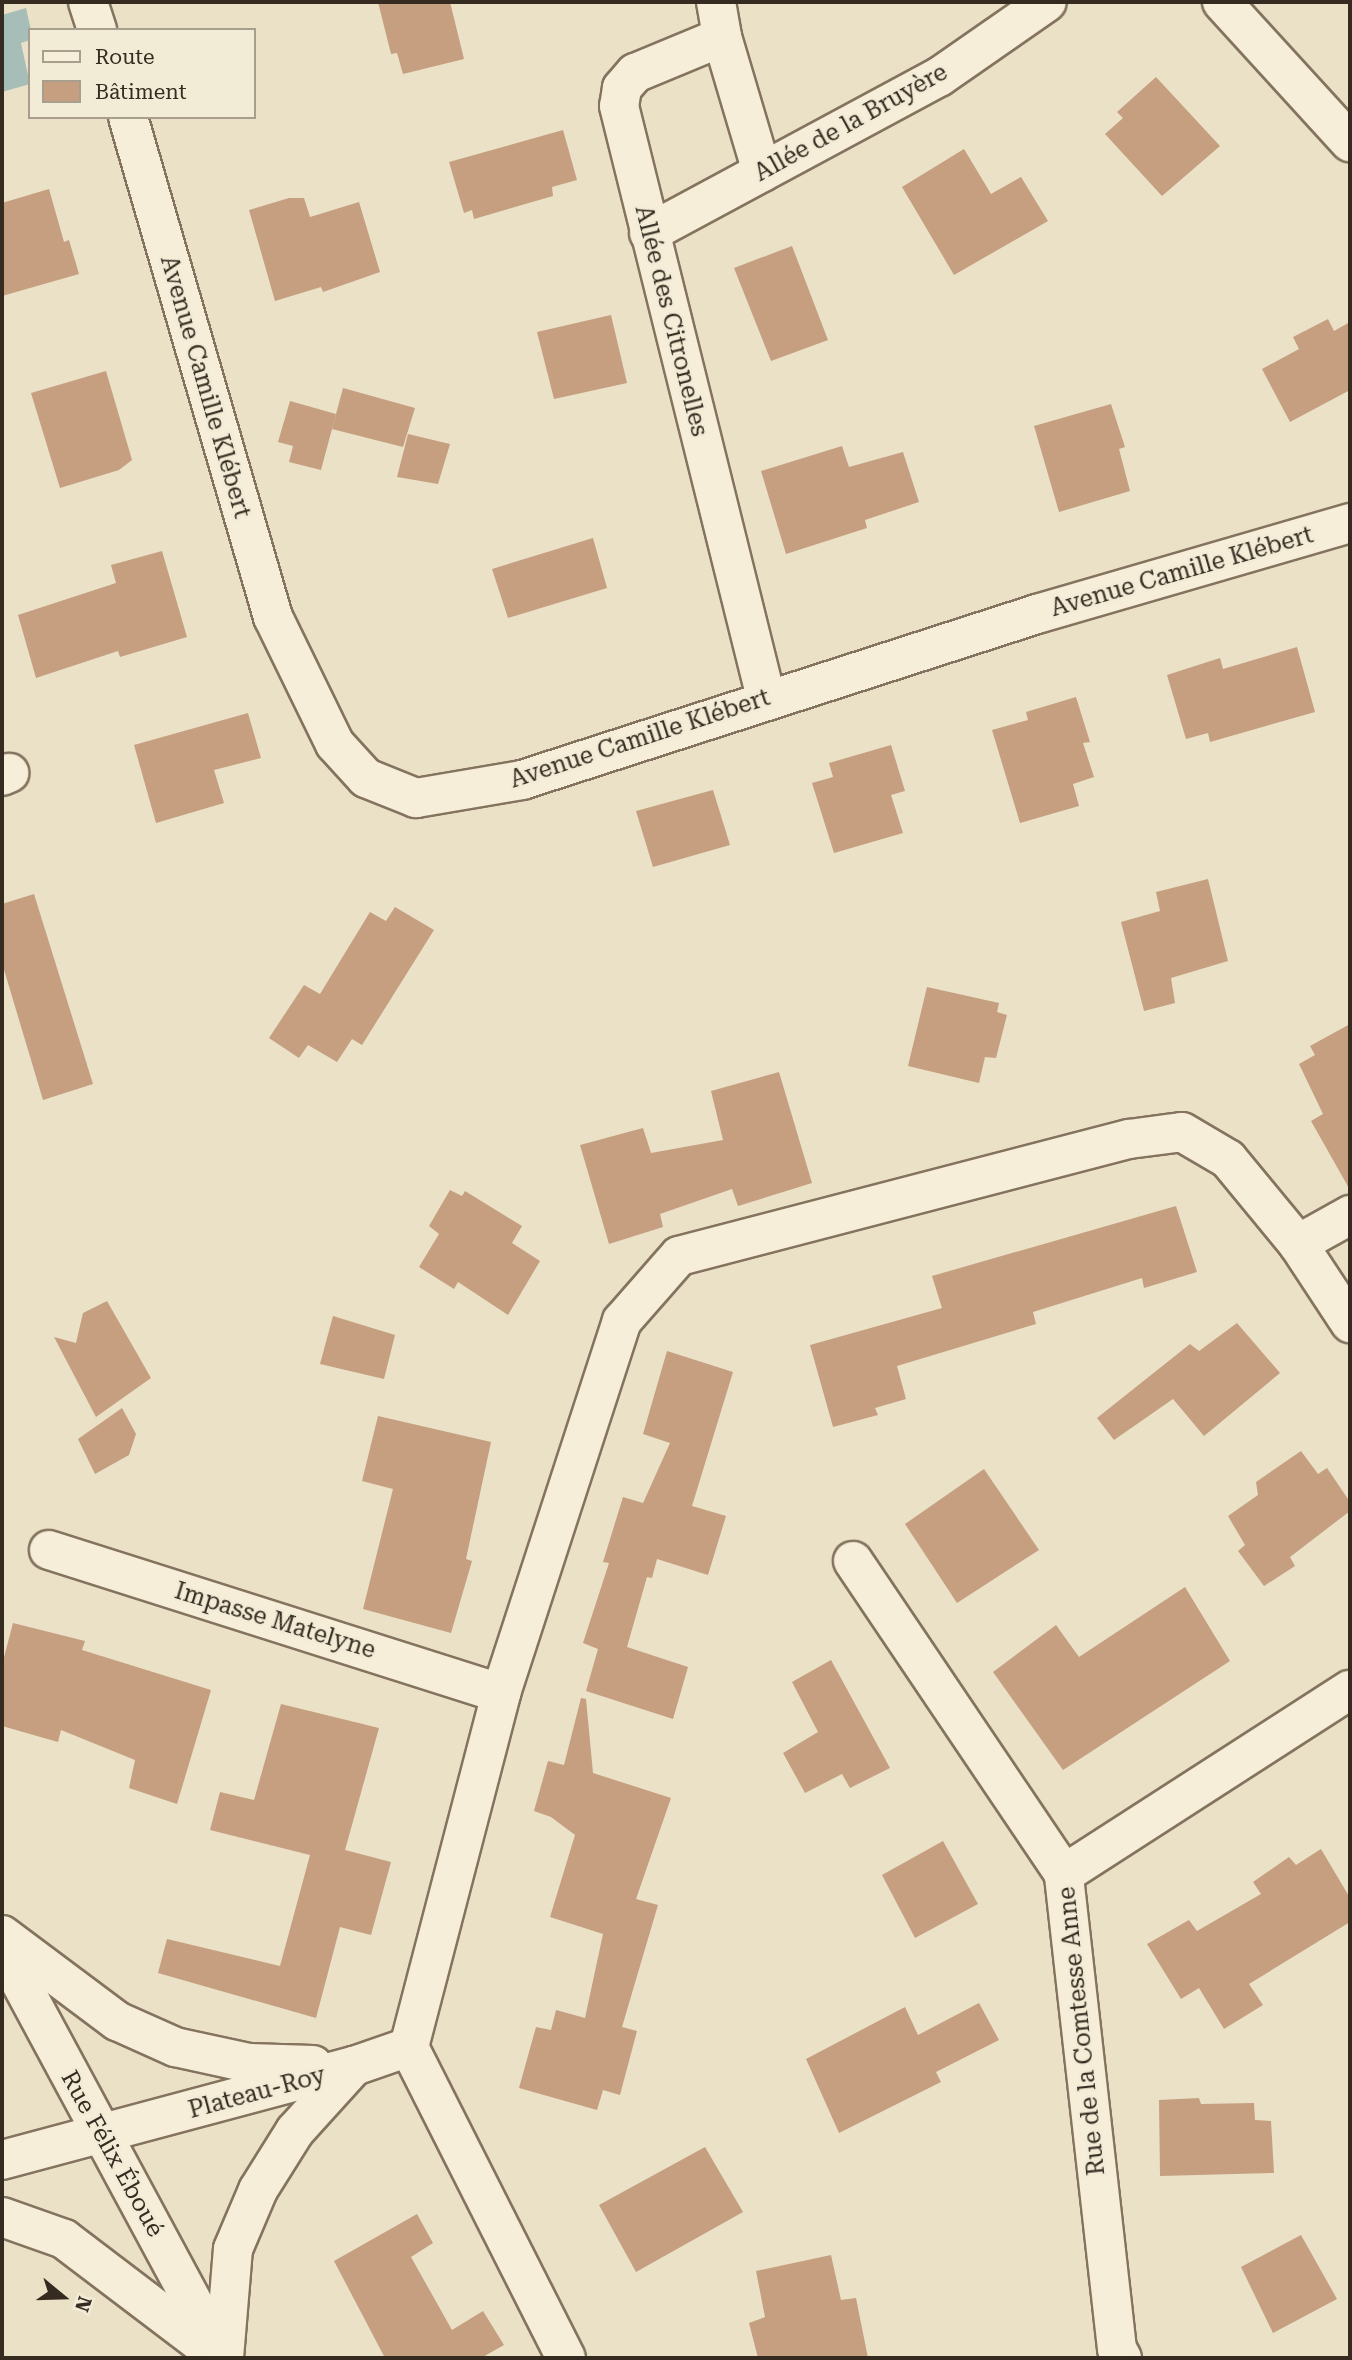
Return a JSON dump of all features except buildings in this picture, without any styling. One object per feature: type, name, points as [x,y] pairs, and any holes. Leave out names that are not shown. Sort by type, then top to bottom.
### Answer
[{"type":"street","points":[[88,2],[96,28]]},
{"type":"street","points":[[107,28],[114,2]]},
{"type":"street","name":"Allée de la Bruyère","points":[[649,233],[939,77],[1047,2]]},
{"type":"street","points":[[1222,2],[1350,142]]},
{"type":"street","points":[[719,20],[762,172]]},
{"type":"street","name":"Allée des Citronelles","points":[[719,20],[635,73],[622,88],[619,106],[766,698]]},
{"type":"street","name":"Avenue Camille Klébert","points":[[129,119],[273,617],[335,744],[366,778],[416,799],[522,780],[766,698],[1350,523]]},
{"type":"street","points":[[566,2358],[409,2047],[501,1692],[621,1321],[679,1256],[1129,1139],[1182,1132],[1228,1159],[1298,1244],[1350,1323]]},
{"type":"street","points":[[1298,1244],[1350,1216]]},
{"type":"street","name":"Impasse Matelyne","points":[[49,1550],[501,1692]]},
{"type":"street","points":[[853,1561],[1065,1874]]},
{"type":"street","name":"Rue de la Comtesse Anne","points":[[1117,2355],[1065,1874],[1350,1690]]},
{"type":"street","points":[[2,1935],[117,2021],[175,2048],[249,2063],[354,2066]]},
{"type":"street","name":"Rue Félix Éboué","points":[[2,1948],[223,2358]]},
{"type":"street","name":"Plateau-Roy","points":[[2,2160],[354,2066],[409,2047]]},
{"type":"street","points":[[223,2358],[233,2249],[258,2190],[295,2131],[354,2066]]},
{"type":"street","points":[[2,2217],[64,2239],[223,2358]]},
{"type":"water","points":[[26,8],[31,28],[28,28],[28,41],[21,43],[28,85],[2,92],[2,15]]}]
